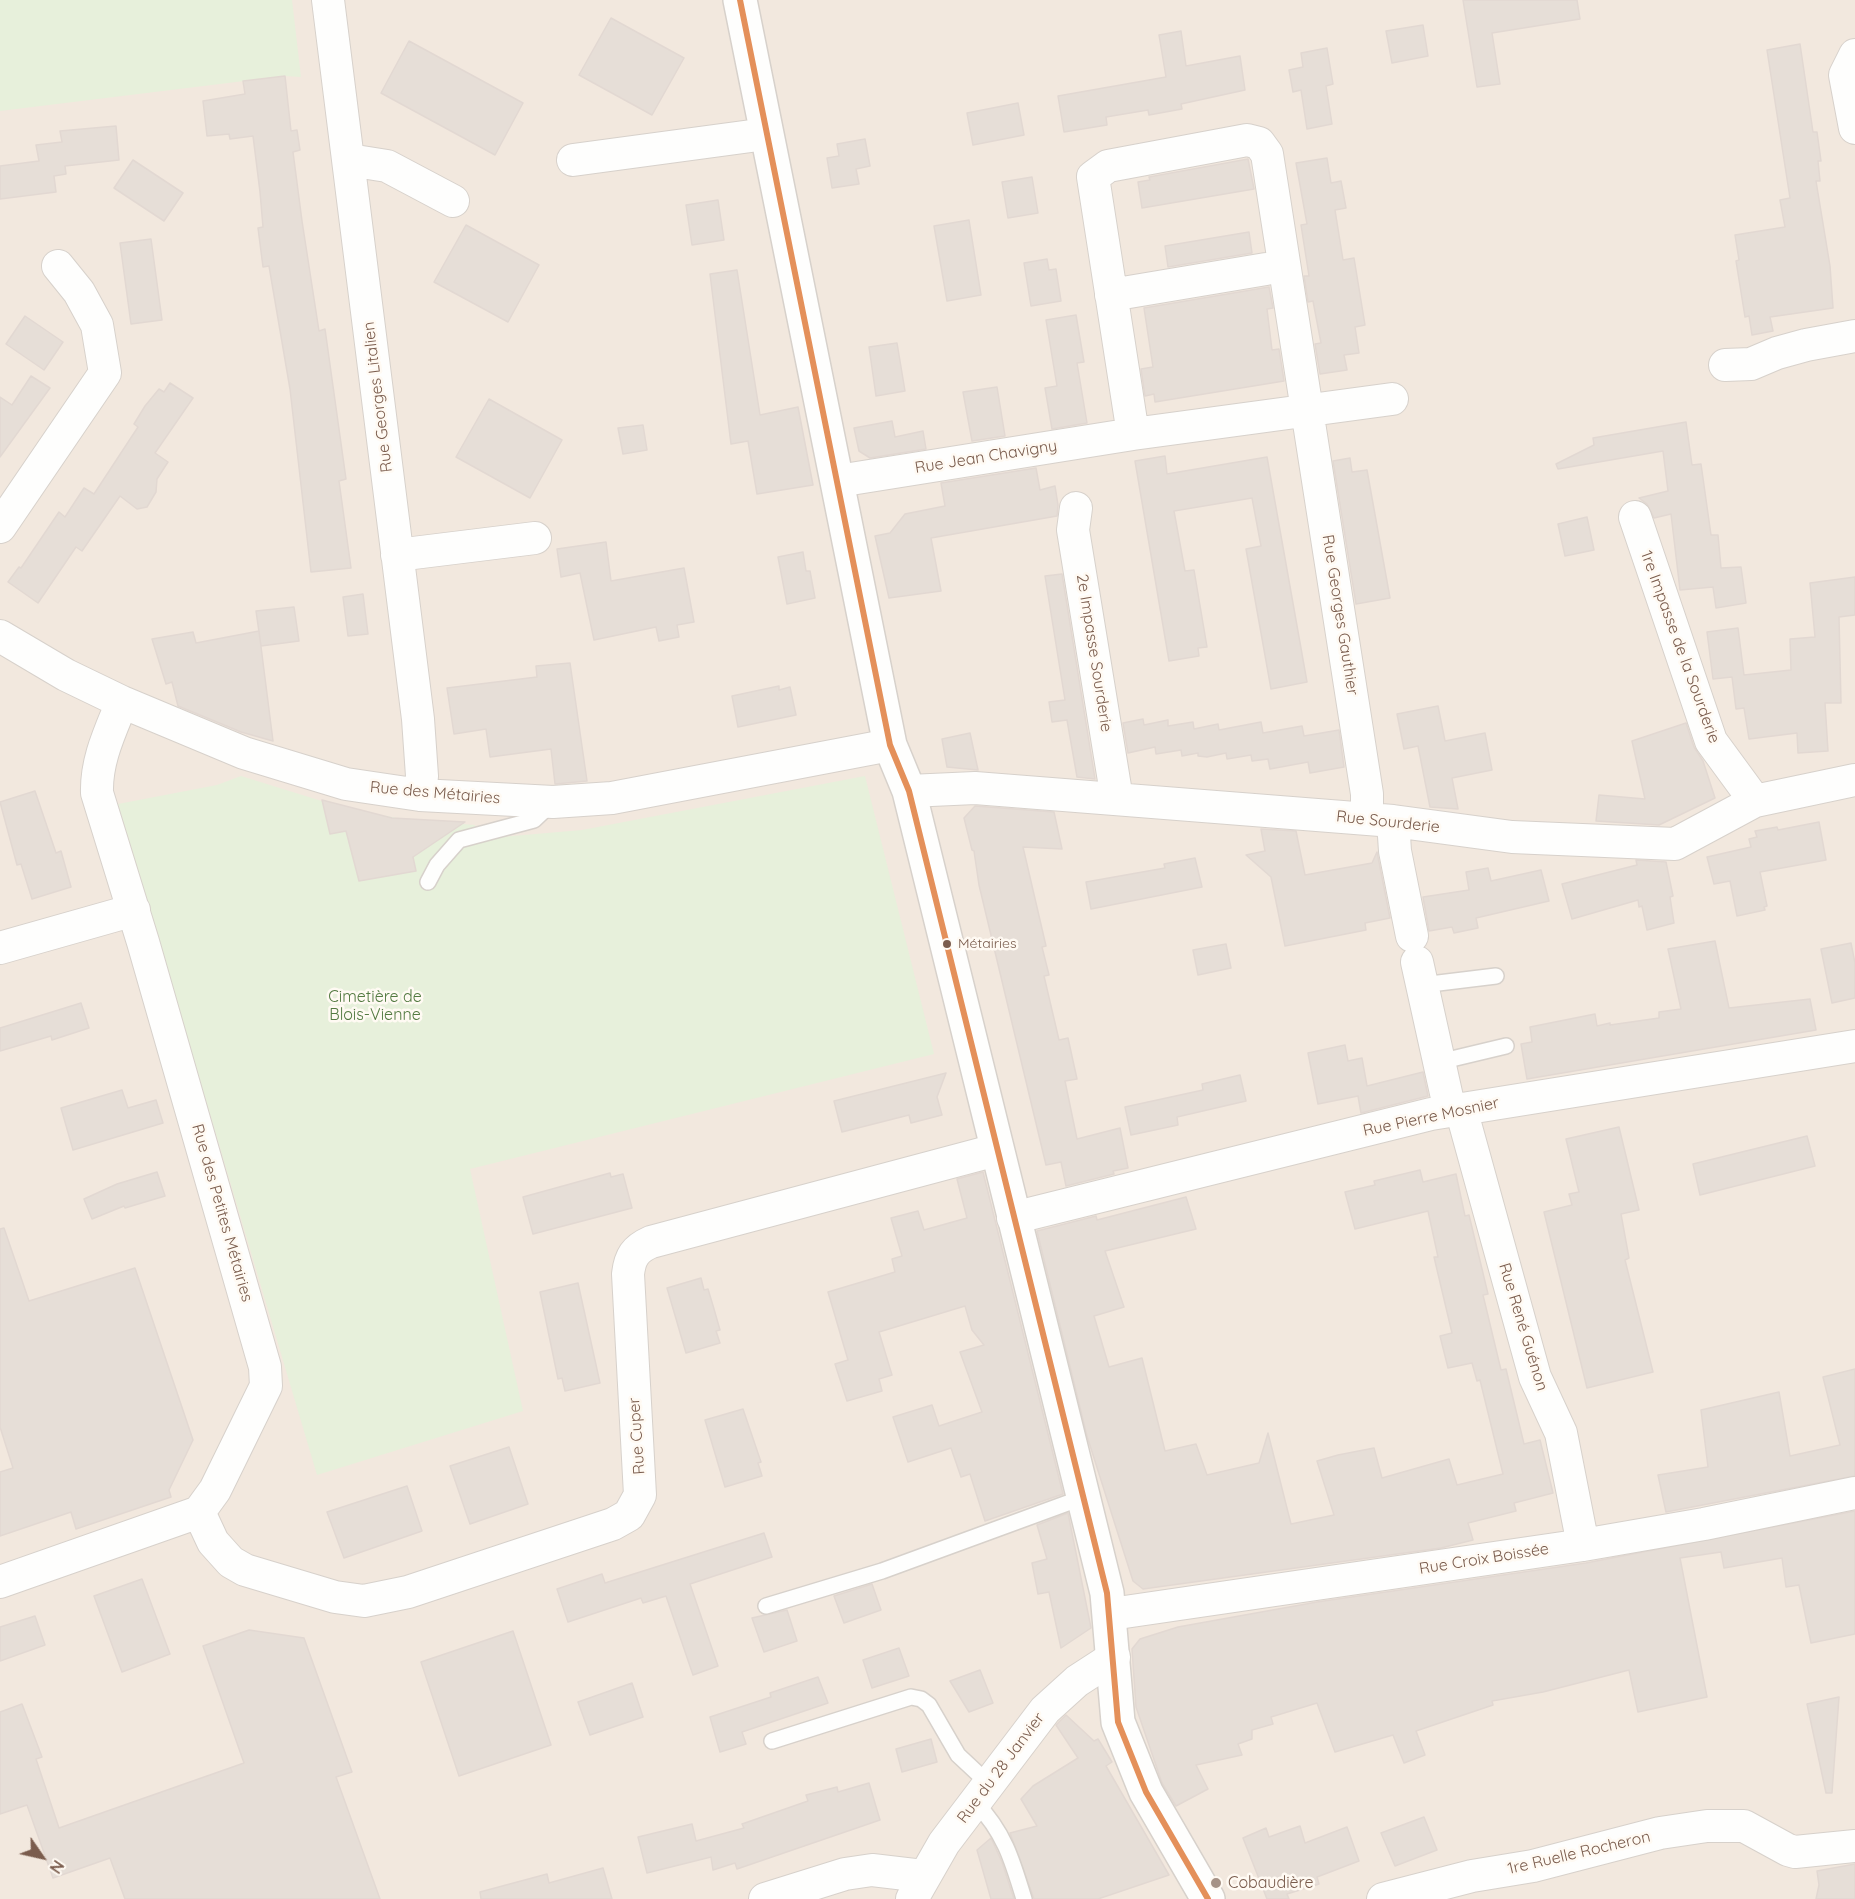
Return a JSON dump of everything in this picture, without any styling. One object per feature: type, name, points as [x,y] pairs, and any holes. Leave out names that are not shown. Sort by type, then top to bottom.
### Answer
[{"type":"street","name":"Rue Georges Litalien","points":[[328,0],[418,719],[422,776],[420,795]]},
{"type":"street","points":[[740,0],[891,745],[909,791],[1111,1614],[1118,1722],[1129,1755],[1146,1792],[1208,1899]]},
{"type":"street","points":[[1855,55],[1845,75],[1855,128]]},
{"type":"street","points":[[573,160],[766,134]]},
{"type":"street","name":"Rue Georges Gauthier","points":[[1111,295],[1092,182],[1096,173],[1107,166],[1247,140],[1259,143],[1267,154],[1309,411],[1367,794],[1395,851],[1417,961]]},
{"type":"street","points":[[349,160],[387,166],[453,201]]},
{"type":"street","points":[[0,527],[105,373],[98,325],[79,292],[58,266]]},
{"type":"street","points":[[1133,434],[1111,295],[1266,269]]},
{"type":"street","points":[[1725,365],[1751,364],[1777,352],[1855,336]]},
{"type":"street","name":"Rue Jean Chavigny","points":[[838,481],[1133,434],[1392,399]]},
{"type":"street","name":"2e Impasse Sourderie","points":[[1076,508],[1073,530],[1118,799]]},
{"type":"street","name":"1re Impasse de la Sourderie","points":[[1635,517],[1711,741],[1755,801]]},
{"type":"street","points":[[397,555],[535,538]]},
{"type":"street","name":"Rue des Métairies","points":[[2,639],[66,675],[122,702],[214,741],[302,772],[346,784],[420,795],[553,802],[612,798],[891,745]]},
{"type":"street","name":"Rue des Petites Métairies","points":[[122,702],[101,753],[96,773],[97,793],[134,910],[267,1376],[261,1397],[215,1491],[199,1512]]},
{"type":"street","name":"Rue Sourderie","points":[[909,791],[975,788],[1380,820],[1512,837],[1675,844],[1755,801],[1855,780]]},
{"type":"street","points":[[0,948],[134,910]]},
{"type":"street","name":"Rue René Guénon","points":[[1417,961],[1439,1062],[1535,1377],[1561,1433],[1583,1545]]},
{"type":"street","name":"Rue Pierre Mosnier","points":[[1013,1218],[1455,1110],[1855,1046]]},
{"type":"street","name":"Rue Cuper","points":[[199,1512],[213,1542],[231,1562],[245,1570],[335,1597],[364,1601],[408,1592],[613,1524],[629,1515],[640,1495],[628,1274],[629,1263],[639,1248],[651,1242],[996,1150]]},
{"type":"street","name":"Rue Croix Boissée","points":[[1111,1614],[1583,1545],[1704,1524],[1855,1493]]},
{"type":"street","points":[[0,1582],[199,1512]]},
{"type":"street","name":"Rue du 28 Janvier","points":[[917,1887],[982,1793],[1045,1710],[1077,1681],[1114,1657]]},
{"type":"street","name":"1re Ruelle Rocheron","points":[[1383,1899],[1472,1876],[1533,1866],[1660,1833],[1707,1826],[1744,1826],[1795,1852],[1855,1846]]},
{"type":"street","points":[[765,1899],[845,1874],[872,1870],[917,1887]]},
{"type":"lane","points":[[428,882],[437,865],[459,840],[534,820],[553,802]]},
{"type":"lane","points":[[1417,961],[1496,976]]},
{"type":"lane","points":[[1439,1062],[1506,1046]]},
{"type":"lane","points":[[766,1606],[882,1571],[1084,1497]]},
{"type":"lane","points":[[772,1741],[911,1697],[921,1699],[928,1705],[982,1793],[999,1830],[1023,1899]]},
{"type":"shaded area","points":[[0,0],[1855,0],[1855,1899],[0,1899]]},
{"type":"green space","points":[[0,0],[292,0],[301,77],[285,76],[0,111]]},
{"type":"green space","name":"Cimetière de Blois-Vienne","points":[[241,776],[341,807],[407,820],[475,825],[473,840],[478,844],[489,838],[582,830],[865,776],[934,1054],[470,1169],[523,1411],[317,1475],[118,804],[217,785]]},
{"type":"building","points":[[1463,0],[1577,0],[1580,19],[1492,33],[1500,84],[1477,87]]},
{"type":"building","points":[[611,18],[684,58],[652,115],[579,75]]},
{"type":"building","points":[[1423,25],[1428,56],[1392,63],[1386,31]]},
{"type":"building","points":[[1181,31],[1186,66],[1240,56],[1245,90],[1181,104],[1182,109],[1149,115],[1148,110],[1106,117],[1107,125],[1064,132],[1058,96],[1166,77],[1159,35]]},
{"type":"building","points":[[409,41],[523,103],[495,155],[381,93]]},
{"type":"building","points":[[1800,44],[1813,132],[1817,132],[1821,161],[1818,161],[1820,181],[1816,181],[1830,266],[1833,308],[1770,317],[1773,331],[1752,335],[1749,316],[1745,317],[1736,261],[1739,260],[1735,235],[1785,227],[1780,200],[1790,198],[1767,50]]},
{"type":"building","points":[[1327,48],[1333,84],[1326,86],[1332,124],[1307,129],[1301,90],[1293,92],[1289,70],[1303,67],[1301,53]]},
{"type":"building","points":[[285,76],[291,131],[297,130],[300,150],[293,152],[302,221],[319,331],[325,329],[346,479],[339,481],[351,568],[311,572],[290,389],[269,266],[263,267],[258,228],[263,227],[253,136],[230,139],[229,134],[207,136],[203,101],[245,94],[243,81]]},
{"type":"building","points":[[1018,103],[1024,135],[973,145],[967,113]]},
{"type":"building","points":[[116,126],[119,160],[65,166],[66,174],[54,176],[56,192],[0,199],[0,166],[39,161],[36,145],[62,142],[60,131]]},
{"type":"building","points":[[865,139],[870,166],[856,169],[859,184],[832,188],[827,158],[839,156],[837,144]]},
{"type":"building","points":[[1327,158],[1331,183],[1341,181],[1346,208],[1335,210],[1343,260],[1354,258],[1365,325],[1355,327],[1359,353],[1344,355],[1347,370],[1320,374],[1315,344],[1321,343],[1313,301],[1308,302],[1304,276],[1309,276],[1301,225],[1307,224],[1296,163]]},
{"type":"building","points":[[1248,159],[1254,189],[1142,208],[1138,182],[1150,180],[1149,177]]},
{"type":"building","points":[[133,160],[183,193],[164,221],[114,188]]},
{"type":"building","points":[[1032,177],[1038,213],[1008,218],[1002,182]]},
{"type":"building","points":[[718,200],[724,240],[692,245],[686,205]]},
{"type":"building","points":[[969,220],[981,295],[947,301],[934,226]]},
{"type":"building","points":[[466,225],[539,265],[508,322],[434,282]]},
{"type":"building","points":[[1249,232],[1252,253],[1168,267],[1165,246]]},
{"type":"building","points":[[151,239],[162,320],[131,324],[120,243]]},
{"type":"building","points":[[1047,259],[1049,270],[1056,269],[1061,301],[1031,306],[1024,263]]},
{"type":"building","points":[[737,270],[760,415],[798,407],[813,485],[757,494],[748,441],[731,444],[710,274]]},
{"type":"building","points":[[1269,287],[1273,308],[1267,309],[1272,350],[1279,349],[1284,381],[1155,402],[1154,394],[1145,396],[1141,369],[1153,367],[1144,308]]},
{"type":"building","points":[[1076,315],[1084,362],[1077,363],[1087,423],[1052,429],[1045,388],[1057,386],[1046,320]]},
{"type":"building","points":[[25,316],[63,342],[44,370],[6,344]]},
{"type":"building","points":[[897,343],[905,391],[876,396],[869,347]]},
{"type":"building","points":[[31,376],[50,388],[0,457],[0,397],[12,405]]},
{"type":"building","points":[[170,383],[193,398],[155,453],[168,462],[157,479],[156,492],[147,507],[137,509],[120,496],[82,551],[76,547],[38,603],[8,582],[19,567],[21,568],[59,512],[65,517],[84,488],[94,494],[138,427],[134,424],[145,406],[159,389],[164,392]]},
{"type":"building","points":[[997,387],[1005,436],[972,441],[963,392]]},
{"type":"building","points":[[489,399],[562,440],[530,498],[456,457]]},
{"type":"building","points":[[892,421],[895,437],[923,431],[926,449],[870,458],[859,451],[854,428]]},
{"type":"building","points":[[1686,422],[1692,465],[1701,464],[1711,535],[1718,535],[1721,568],[1741,567],[1746,603],[1716,608],[1713,587],[1680,590],[1671,514],[1654,518],[1647,504],[1639,498],[1668,491],[1663,451],[1558,469],[1556,464],[1594,445],[1593,438]]},
{"type":"building","points":[[643,425],[647,450],[623,454],[618,428]]},
{"type":"building","points":[[1165,456],[1167,474],[1267,457],[1307,682],[1271,689],[1246,549],[1261,546],[1252,498],[1174,511],[1185,571],[1194,570],[1207,647],[1198,648],[1199,656],[1169,661],[1135,461]]},
{"type":"building","points":[[1350,458],[1352,472],[1367,470],[1390,598],[1356,604],[1333,461]]},
{"type":"building","points":[[1036,468],[1040,490],[1055,486],[1057,516],[931,538],[941,591],[889,598],[875,536],[890,533],[905,514],[945,506],[941,483]]},
{"type":"building","points":[[1587,517],[1594,550],[1565,556],[1558,524]]},
{"type":"building","points":[[606,542],[611,581],[684,568],[694,622],[677,625],[679,637],[659,641],[656,627],[594,640],[580,573],[561,577],[557,549]]},
{"type":"building","points":[[803,552],[806,571],[810,571],[815,598],[787,604],[778,557]]},
{"type":"building","points":[[1062,574],[1095,779],[1077,777],[1067,720],[1052,722],[1049,702],[1065,700],[1045,576]]},
{"type":"building","points":[[1855,577],[1855,615],[1839,617],[1841,703],[1825,703],[1828,751],[1798,753],[1797,733],[1749,739],[1744,708],[1736,709],[1732,677],[1713,679],[1707,632],[1738,628],[1744,675],[1791,670],[1790,639],[1815,637],[1810,583]]},
{"type":"building","points":[[363,594],[368,634],[348,636],[343,597]]},
{"type":"building","points":[[294,607],[299,641],[261,646],[256,611]]},
{"type":"building","points":[[259,631],[273,741],[241,732],[178,706],[172,682],[166,684],[152,639],[193,632],[196,643]]},
{"type":"building","points":[[570,663],[587,781],[555,784],[551,749],[490,757],[486,729],[454,734],[447,688],[537,677],[536,666]]},
{"type":"building","points":[[779,686],[779,690],[790,687],[796,715],[738,727],[732,696]]},
{"type":"building","points":[[1438,706],[1445,741],[1485,733],[1492,770],[1452,778],[1458,809],[1430,807],[1418,746],[1404,749],[1397,714]]},
{"type":"building","points":[[1143,719],[1144,725],[1168,720],[1168,726],[1193,722],[1194,729],[1218,724],[1219,730],[1261,722],[1263,733],[1302,726],[1304,736],[1339,730],[1344,767],[1310,773],[1308,762],[1270,769],[1268,759],[1252,761],[1251,755],[1227,759],[1226,753],[1207,757],[1198,756],[1198,753],[1182,756],[1181,750],[1156,754],[1155,747],[1128,753],[1123,723]]},
{"type":"building","points":[[1686,723],[1694,747],[1703,761],[1715,798],[1659,825],[1596,821],[1599,795],[1645,799],[1632,741]]},
{"type":"building","points":[[970,733],[978,770],[947,767],[942,739]]},
{"type":"building","points":[[35,791],[56,853],[61,851],[71,887],[32,899],[21,864],[17,865],[0,802]]},
{"type":"building","points":[[322,800],[392,818],[465,822],[413,857],[416,871],[359,881],[346,831],[330,834]]},
{"type":"building","points":[[975,806],[1054,812],[1062,849],[1023,847],[1046,946],[1042,947],[1049,975],[1044,976],[1059,1040],[1068,1038],[1077,1079],[1065,1081],[1077,1139],[1120,1128],[1128,1168],[1113,1171],[1114,1174],[1066,1186],[1061,1162],[1046,1165],[979,885],[974,851],[964,818]]},
{"type":"building","points":[[1819,822],[1826,860],[1760,872],[1767,906],[1764,907],[1765,910],[1737,916],[1730,881],[1714,884],[1707,857],[1751,847],[1749,839],[1757,837],[1755,831],[1777,827],[1778,830]]},
{"type":"building","points":[[1261,829],[1296,831],[1305,875],[1372,863],[1377,852],[1390,918],[1365,923],[1366,930],[1285,946],[1271,877],[1246,855],[1265,851]]},
{"type":"building","points":[[1195,858],[1202,887],[1091,909],[1086,882],[1165,868],[1164,864]]},
{"type":"building","points":[[1636,860],[1666,862],[1673,896],[1670,897],[1674,923],[1647,930],[1642,906],[1639,907],[1638,900],[1572,919],[1562,884],[1637,865]]},
{"type":"building","points":[[1488,868],[1491,881],[1541,870],[1549,901],[1476,918],[1478,928],[1454,933],[1452,927],[1429,931],[1423,897],[1469,890],[1466,872]]},
{"type":"building","points":[[1715,941],[1729,1008],[1810,999],[1816,1030],[1527,1079],[1521,1044],[1532,1042],[1530,1027],[1595,1014],[1597,1026],[1610,1023],[1610,1025],[1659,1018],[1659,1012],[1681,1009],[1668,949]]},
{"type":"building","points":[[1851,943],[1855,963],[1855,998],[1832,1003],[1821,949]]},
{"type":"building","points":[[1226,944],[1231,968],[1198,975],[1193,950]]},
{"type":"building","points":[[81,1003],[89,1028],[52,1040],[51,1036],[0,1051],[0,1028]]},
{"type":"building","points":[[1345,1045],[1348,1061],[1362,1058],[1367,1086],[1423,1072],[1428,1096],[1361,1113],[1358,1096],[1318,1104],[1308,1053]]},
{"type":"building","points":[[946,1073],[937,1097],[942,1115],[911,1123],[909,1115],[842,1132],[834,1101]]},
{"type":"building","points":[[1240,1075],[1246,1101],[1177,1117],[1178,1125],[1131,1135],[1125,1107],[1203,1090],[1202,1084]]},
{"type":"building","points":[[122,1090],[128,1108],[156,1100],[163,1123],[73,1150],[61,1108]]},
{"type":"building","points":[[1619,1127],[1639,1210],[1621,1214],[1629,1258],[1625,1260],[1653,1372],[1587,1388],[1544,1212],[1572,1205],[1569,1194],[1579,1192],[1566,1139]]},
{"type":"building","points":[[1807,1136],[1815,1166],[1700,1195],[1693,1164]]},
{"type":"building","points":[[1420,1170],[1423,1182],[1456,1174],[1465,1216],[1469,1215],[1488,1294],[1483,1295],[1501,1370],[1506,1369],[1524,1444],[1540,1440],[1553,1493],[1514,1503],[1516,1511],[1468,1523],[1473,1540],[1441,1548],[1143,1589],[1133,1581],[1087,1436],[1037,1231],[1096,1216],[1097,1220],[1186,1197],[1196,1229],[1105,1251],[1124,1307],[1094,1316],[1109,1367],[1142,1358],[1165,1451],[1196,1444],[1207,1475],[1259,1463],[1268,1433],[1291,1524],[1334,1515],[1317,1461],[1338,1455],[1374,1448],[1382,1478],[1449,1459],[1457,1485],[1503,1474],[1480,1380],[1477,1381],[1472,1363],[1448,1368],[1440,1336],[1452,1333],[1434,1257],[1438,1257],[1428,1211],[1355,1229],[1345,1192],[1375,1185],[1374,1181]]},
{"type":"building","points":[[157,1172],[165,1196],[125,1208],[124,1206],[92,1219],[84,1199],[117,1184]]},
{"type":"building","points":[[983,1172],[1063,1494],[985,1521],[970,1474],[961,1477],[951,1448],[908,1462],[893,1417],[932,1405],[939,1426],[982,1412],[960,1352],[984,1345],[972,1330],[965,1306],[879,1332],[892,1375],[879,1379],[882,1391],[847,1401],[835,1364],[848,1360],[828,1292],[895,1272],[892,1259],[902,1256],[891,1218],[918,1211],[924,1230],[967,1218],[957,1179]]},
{"type":"building","points":[[610,1173],[611,1177],[623,1174],[632,1208],[533,1234],[523,1197]]},
{"type":"building","points":[[4,1228],[29,1301],[135,1268],[193,1440],[169,1490],[171,1497],[76,1529],[71,1512],[0,1536],[0,1472],[13,1468],[0,1427],[0,1229]]},
{"type":"building","points":[[701,1278],[704,1290],[708,1289],[714,1309],[720,1330],[716,1331],[720,1343],[686,1353],[667,1288]]},
{"type":"building","points":[[578,1283],[600,1383],[565,1391],[562,1378],[558,1379],[540,1292]]},
{"type":"building","points":[[1855,1369],[1855,1476],[1666,1512],[1658,1475],[1708,1467],[1701,1410],[1779,1392],[1790,1456],[1840,1445],[1823,1377]]},
{"type":"building","points":[[743,1409],[761,1462],[758,1463],[762,1476],[725,1487],[705,1420]]},
{"type":"building","points":[[509,1447],[528,1504],[470,1524],[450,1466]]},
{"type":"building","points":[[407,1486],[422,1531],[344,1558],[327,1512]]},
{"type":"building","points":[[1855,1511],[1855,1634],[1811,1643],[1799,1585],[1786,1587],[1782,1558],[1724,1568],[1721,1552],[1680,1558],[1707,1697],[1638,1712],[1629,1670],[1543,1692],[1492,1701],[1493,1705],[1416,1731],[1425,1755],[1404,1763],[1393,1735],[1335,1752],[1317,1703],[1271,1717],[1273,1724],[1252,1730],[1252,1739],[1238,1744],[1242,1755],[1196,1765],[1208,1789],[1176,1806],[1162,1783],[1136,1707],[1132,1649],[1140,1639],[1178,1627],[1317,1602],[1586,1563]]},
{"type":"building","points":[[1068,1513],[1091,1628],[1061,1648],[1049,1592],[1038,1594],[1032,1563],[1047,1559],[1037,1525]]},
{"type":"building","points":[[764,1533],[772,1557],[690,1584],[718,1666],[693,1675],[666,1596],[643,1603],[641,1598],[568,1622],[557,1589],[602,1574],[605,1583]]},
{"type":"building","points":[[142,1579],[170,1654],[122,1672],[94,1596]]},
{"type":"building","points":[[872,1584],[881,1610],[844,1623],[834,1596]]},
{"type":"building","points":[[787,1610],[797,1641],[764,1652],[752,1618]]},
{"type":"building","points":[[35,1616],[45,1645],[0,1661],[0,1627]]},
{"type":"building","points":[[249,1630],[304,1638],[352,1772],[336,1777],[380,1899],[125,1899],[110,1858],[53,1878],[27,1805],[0,1814],[0,1712],[22,1704],[42,1757],[36,1759],[59,1828],[244,1763],[203,1646]]},
{"type":"building","points":[[513,1631],[551,1745],[459,1776],[421,1662]]},
{"type":"building","points":[[899,1648],[909,1676],[872,1688],[863,1660]]},
{"type":"building","points":[[980,1670],[993,1703],[969,1712],[950,1681]]},
{"type":"building","points":[[818,1677],[828,1703],[742,1732],[746,1744],[720,1752],[710,1717],[771,1697],[770,1693]]},
{"type":"building","points":[[632,1683],[643,1717],[590,1735],[578,1702]]},
{"type":"building","points":[[1839,1697],[1832,1793],[1826,1793],[1807,1704]]},
{"type":"building","points":[[1066,1715],[1094,1741],[1098,1739],[1112,1762],[1106,1766],[1169,1875],[1098,1899],[1034,1899],[1010,1833],[1037,1826],[1021,1799],[1033,1786],[1078,1758],[1056,1725]]},
{"type":"building","points":[[931,1739],[937,1762],[902,1772],[896,1749]]},
{"type":"building","points":[[869,1783],[880,1820],[737,1869],[735,1863],[713,1870],[711,1857],[647,1873],[638,1837],[692,1824],[696,1841],[744,1828],[742,1824],[808,1801],[806,1795],[837,1787],[838,1792]]},
{"type":"building","points":[[1424,1817],[1437,1850],[1395,1866],[1381,1833]]},
{"type":"building","points":[[1300,1826],[1305,1843],[1347,1827],[1359,1861],[1317,1877],[1319,1884],[1287,1894],[1289,1899],[1267,1899],[1243,1838],[1266,1828],[1269,1837]]},
{"type":"building","points":[[991,1838],[1002,1862],[1014,1899],[991,1899],[977,1850]]},
{"type":"building","points":[[1855,1864],[1855,1899],[1816,1899],[1819,1885],[1817,1871]]},
{"type":"building","points":[[603,1868],[612,1899],[481,1899],[480,1892],[547,1874],[549,1883]]},
{"type":"transit line","points":[[740,0],[890,745],[909,791],[1107,1593],[1118,1722],[1146,1792],[1208,1899]]},
{"type":"place","name":"Métairies","points":[[947,944]]},
{"type":"place","name":"Cobaudière","points":[[1216,1883]]}]
